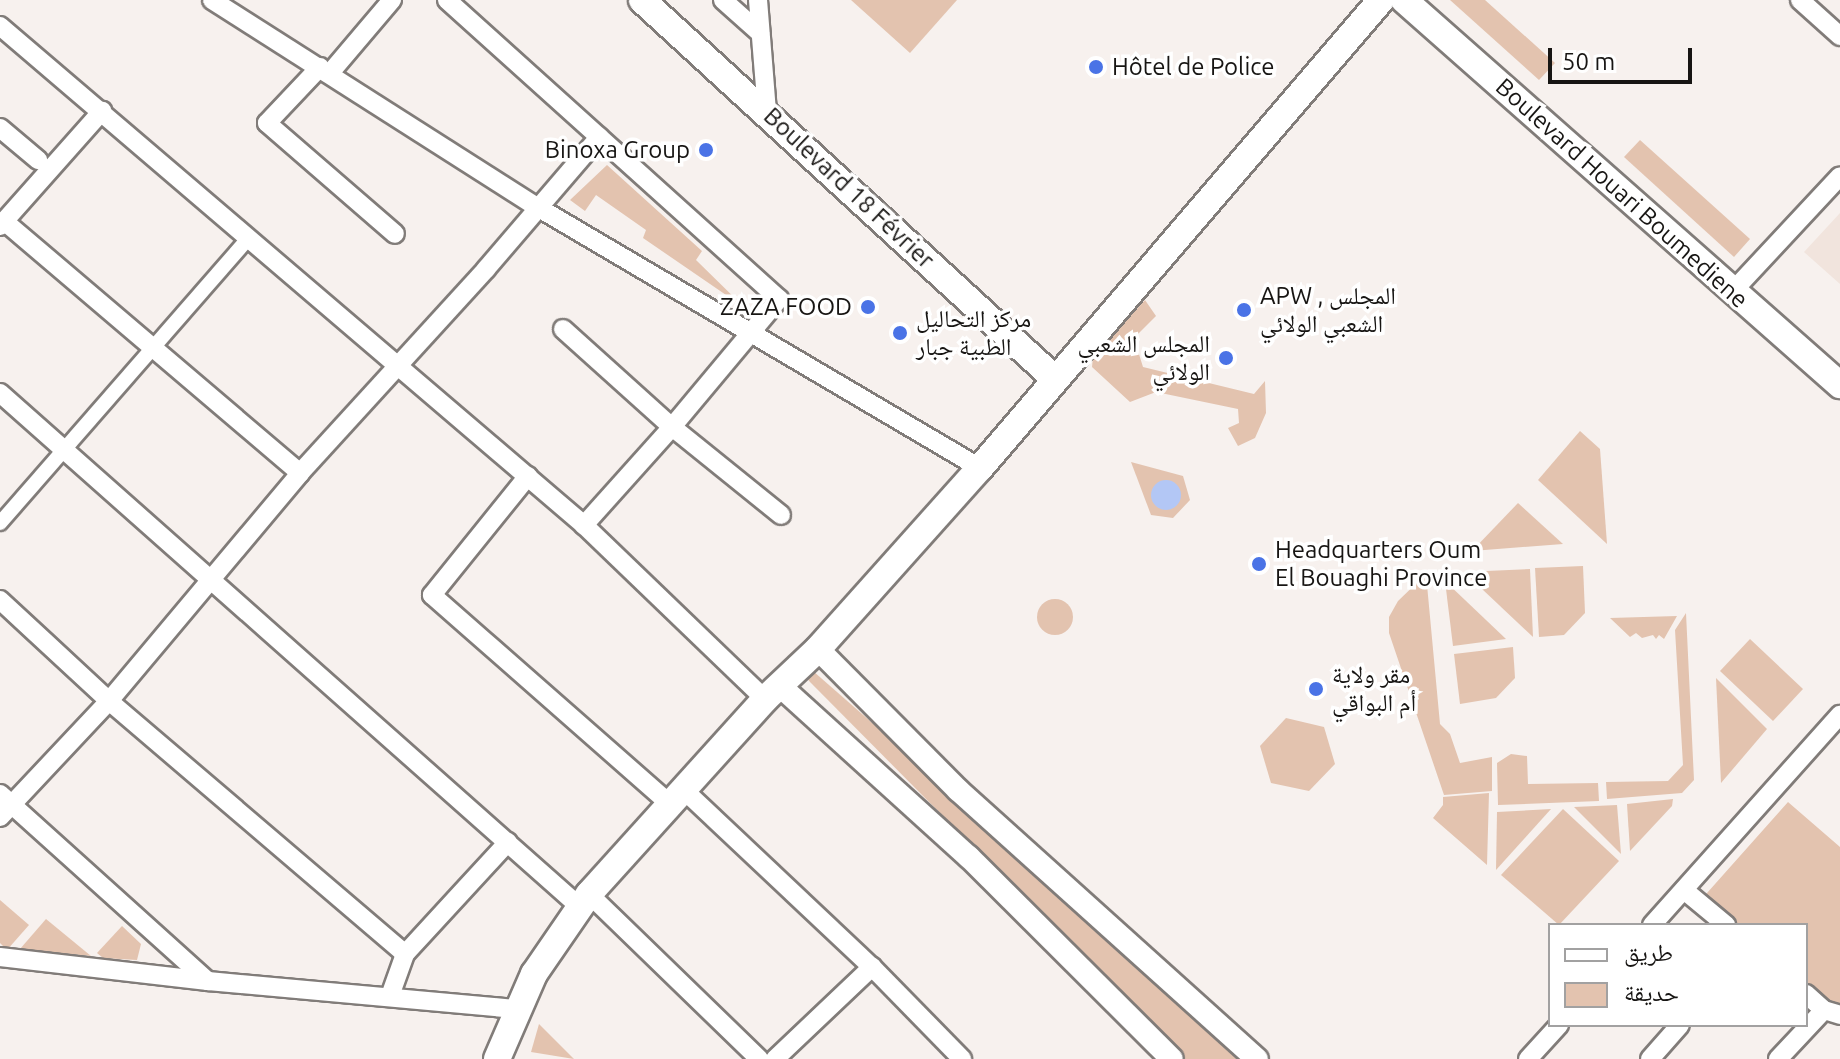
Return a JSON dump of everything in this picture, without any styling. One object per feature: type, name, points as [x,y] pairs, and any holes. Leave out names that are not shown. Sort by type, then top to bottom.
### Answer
[{"type":"main road","name":"Boulevard 18 Février","points":[[642,0],[1055,379]]},
{"type":"main road","points":[[497,1059],[534,974],[585,901],[772,692],[818,649],[980,468],[1381,0]]},
{"type":"main road","name":"Boulevard Houari Boumediene","points":[[1404,0],[1840,385]]},
{"type":"street","points":[[212,0],[539,208],[980,468]]},
{"type":"street","points":[[392,0],[325,70],[267,123],[395,234]]},
{"type":"street","points":[[447,0],[779,299],[754,332],[584,525]]},
{"type":"street","points":[[723,0],[760,33]]},
{"type":"street","points":[[758,0],[767,112]]},
{"type":"street","points":[[1800,0],[1840,36]]},
{"type":"street","points":[[0,26],[399,364],[772,692],[969,857],[1172,1059]]},
{"type":"street","points":[[102,111],[2,224],[153,345],[300,473]]},
{"type":"street","points":[[0,128],[38,160]]},
{"type":"street","points":[[208,981],[4,805],[109,701],[300,473],[599,137]]},
{"type":"street","points":[[1732,292],[1840,176]]},
{"type":"street","points":[[0,523],[249,238]]},
{"type":"street","points":[[563,329],[672,427],[781,515]]},
{"type":"street","points":[[0,393],[508,842],[585,901],[759,1059]]},
{"type":"street","points":[[528,476],[432,595],[678,798],[872,967],[962,1059]]},
{"type":"street","points":[[0,600],[109,701],[405,954]]},
{"type":"street","points":[[818,649],[958,790],[1257,1059]]},
{"type":"street","points":[[1654,923],[1840,715]]},
{"type":"street","points":[[390,996],[405,954],[508,842]]},
{"type":"street","points":[[1684,890],[1724,923]]},
{"type":"street","points":[[0,957],[208,981],[517,1009]]},
{"type":"street","points":[[775,1059],[872,967]]},
{"type":"street","points":[[1778,1059],[1832,1012],[1808,995]]},
{"type":"street","points":[[1528,1059],[1557,1027]]},
{"type":"street","points":[[1650,1059],[1678,1027]]},
{"type":"shaded area","points":[[1840,213],[1840,284],[1804,252]]},
{"type":"green space","points":[[851,0],[957,0],[910,53]]},
{"type":"green space","points":[[1450,0],[1485,0],[1555,63],[1539,80]]},
{"type":"green space","points":[[1640,140],[1750,239],[1734,257],[1624,157]]},
{"type":"green space","points":[[607,165],[702,251],[696,260],[745,308],[643,238],[646,230],[596,195],[585,211],[570,200]]},
{"type":"green space","points":[[1145,300],[1156,316],[1134,338],[1143,367],[1254,394],[1265,381],[1266,413],[1255,438],[1238,446],[1228,428],[1239,423],[1238,409],[1156,392],[1130,402],[1092,367],[1093,357]]},
{"type":"green space","points":[[1580,431],[1600,449],[1607,544],[1538,480]]},
{"type":"green space","points":[[1131,462],[1183,476],[1190,500],[1173,518],[1151,515]]},
{"type":"green space","points":[[1518,503],[1563,544],[1472,551]]},
{"type":"green space","points":[[1583,566],[1585,613],[1564,635],[1539,637],[1535,568]]},
{"type":"green space","points":[[1530,569],[1533,637],[1464,572]]},
{"type":"green space","points":[[1426,574],[1440,724],[1450,734],[1460,763],[1492,757],[1492,791],[1444,795],[1389,633],[1389,617],[1398,601]]},
{"type":"green space","points":[[1445,581],[1506,639],[1453,646]]},
{"type":"green space","points":[[1055,599],[1068,604],[1073,617],[1068,630],[1055,635],[1042,630],[1037,617],[1042,604]]},
{"type":"green space","points":[[1686,613],[1694,780],[1682,793],[1607,799],[1606,782],[1668,781],[1683,765],[1675,630]]},
{"type":"green space","points":[[1677,616],[1664,639],[1659,635],[1656,639],[1653,635],[1642,638],[1636,633],[1630,637],[1610,618]]},
{"type":"green space","points":[[1750,639],[1803,689],[1773,721],[1720,671]]},
{"type":"green space","points":[[1513,647],[1515,678],[1496,698],[1460,704],[1454,654]]},
{"type":"green space","points":[[813,671],[1245,1059],[1184,1059],[810,682],[806,677]]},
{"type":"green space","points":[[1716,678],[1767,729],[1721,783]]},
{"type":"green space","points":[[1286,718],[1324,727],[1335,764],[1309,791],[1271,783],[1260,746]]},
{"type":"green space","points":[[1511,754],[1527,756],[1528,784],[1598,783],[1599,801],[1498,805],[1497,763]]},
{"type":"green space","points":[[1489,793],[1487,865],[1433,818],[1443,805],[1443,797]]},
{"type":"green space","points":[[1673,799],[1672,806],[1630,851],[1627,804]]},
{"type":"green space","points":[[1788,802],[1840,847],[1840,1008],[1808,995],[1808,923],[1724,923],[1699,902]]},
{"type":"green space","points":[[1617,805],[1621,854],[1574,807]]},
{"type":"green space","points":[[1551,809],[1496,870],[1497,812]]},
{"type":"green space","points":[[1563,809],[1619,861],[1561,923],[1557,923],[1501,875]]},
{"type":"green space","points":[[0,900],[29,925],[7,950],[0,943]]},
{"type":"green space","points":[[46,919],[91,956],[20,949]]},
{"type":"green space","points":[[122,926],[141,944],[137,960],[103,958],[97,953]]},
{"type":"green space","points":[[539,1024],[574,1059],[531,1052]]},
{"type":"water","points":[[1166,480],[1177,484],[1181,495],[1177,506],[1166,510],[1155,506],[1151,495],[1155,484]]},
{"type":"place","name":"Hôtel de Police","points":[[1096,67]]},
{"type":"place","name":"Binoxa Group","points":[[706,150]]},
{"type":"place","name":"ZAZA FOOD","points":[[868,307]]},
{"type":"place","name":"APW , المجلس الشعبي الولائي","points":[[1244,310]]},
{"type":"place","name":"مركز التحاليل الطبية جبار","points":[[900,333]]},
{"type":"place","name":"المجلس الشعبي الولائي","points":[[1226,358]]},
{"type":"place","name":"Headquarters Oum El Bouaghi Province","points":[[1259,564]]},
{"type":"place","name":"مقر ولاية أم البواقي","points":[[1316,689]]}]
